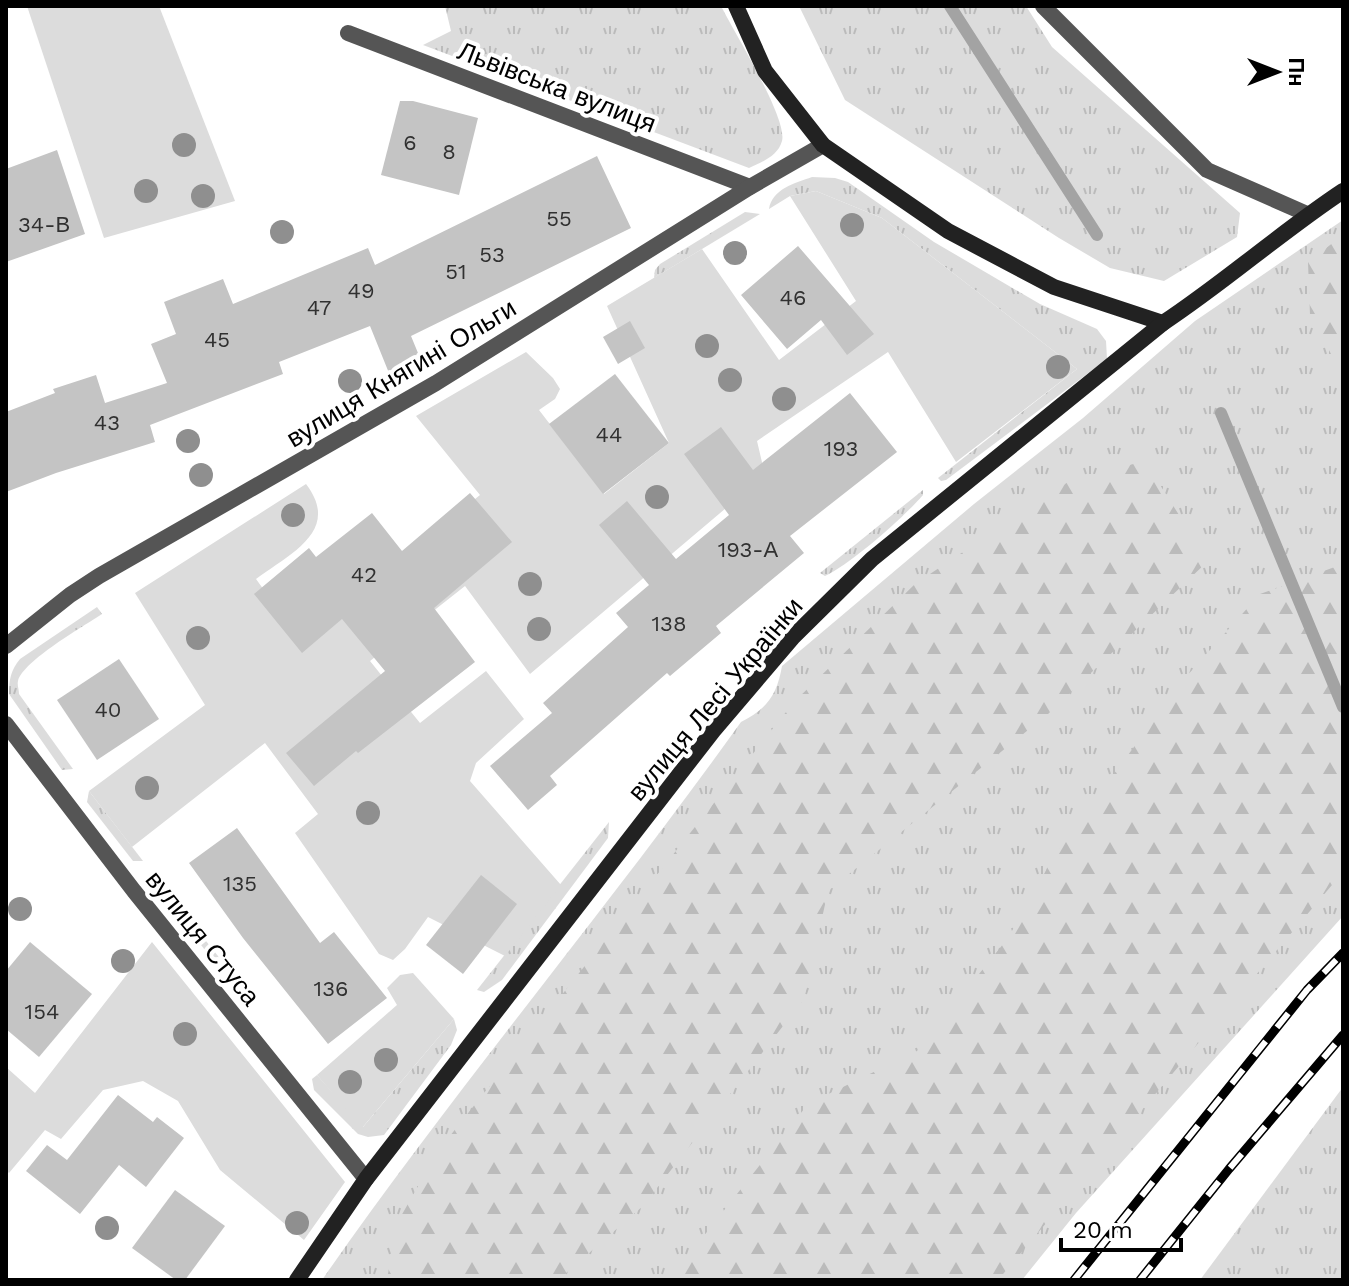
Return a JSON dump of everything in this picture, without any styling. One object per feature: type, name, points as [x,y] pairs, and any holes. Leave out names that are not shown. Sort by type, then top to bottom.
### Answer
[{"type":"street","points":[[736,6],[765,71],[823,145],[948,231],[1054,287],[1163,323]]},
{"type":"street","points":[[1043,6],[1207,170],[1307,214]]},
{"type":"street","name":"Львівська вулиця","points":[[348,33],[750,187]]},
{"type":"street","name":"вулиця Княгині Ольги","points":[[6,646],[99,576],[436,383],[750,187],[823,145]]},
{"type":"street","name":"вулиця Лесі Українки","points":[[297,1280],[366,1179],[713,731],[793,637],[872,559],[1163,323],[1307,214],[1343,191]]},
{"type":"street","name":"вулиця Стуса","points":[[6,724],[134,891],[366,1179]]},
{"type":"green space","points":[[27,6],[159,6],[235,201],[104,238]]},
{"type":"green space","points":[[445,6],[721,6],[777,114],[782,130],[780,146],[769,158],[749,168],[423,45],[451,31]]},
{"type":"green space","points":[[799,6],[1026,6],[1052,47],[1240,213],[1237,237],[1164,281],[1110,268],[845,100]]},
{"type":"green space","points":[[812,177],[848,182],[934,242],[1040,304],[1097,329],[1106,341],[1107,359],[941,481],[938,478],[1077,369],[882,218],[816,191],[790,196],[769,209],[779,192]]},
{"type":"green space","points":[[816,191],[882,218],[1077,369],[956,462],[888,352],[757,441],[765,475],[530,674],[465,586],[370,661],[420,723],[486,671],[524,719],[476,763],[470,781],[561,885],[505,956],[428,917],[393,960],[379,954],[295,833],[318,814],[265,743],[132,847],[89,791],[205,705],[135,593],[306,484],[316,501],[318,515],[315,528],[296,550],[256,579],[298,637],[354,597],[480,495],[416,416],[526,352],[560,389],[555,399],[539,410],[604,494],[669,443],[607,306],[702,249],[779,360],[856,301],[790,196]]},
{"type":"green space","points":[[745,212],[760,214],[654,278],[660,264]]},
{"type":"green space","points":[[1343,220],[1343,916],[1076,1213],[1022,1280],[322,1280],[741,722],[758,712],[769,700],[782,666],[974,504],[1083,418],[1195,321]]},
{"type":"green space","points":[[1343,235],[1343,368],[1337,365],[1310,315],[1308,262]]},
{"type":"green space","points":[[1145,461],[1208,561],[1048,714],[828,891],[804,999],[643,1206],[558,1280],[387,1280],[396,1225],[438,1151],[794,702],[915,584],[1071,480]]},
{"type":"green space","points":[[923,490],[923,495],[914,505],[863,551],[825,576],[820,573]]},
{"type":"green space","points":[[1343,564],[1343,872],[998,1280],[669,1280],[808,1104],[917,1051],[1008,938],[1057,851],[1185,678],[1260,594]]},
{"type":"green space","points":[[97,607],[102,614],[42,654],[18,681],[19,694],[73,769],[62,770],[9,694],[10,679],[20,659]]},
{"type":"green space","points":[[89,791],[143,861],[133,861],[87,802]]},
{"type":"green space","points":[[609,822],[608,838],[502,980],[484,992],[477,990]]},
{"type":"green space","points":[[166,891],[222,961],[211,958],[169,903]]},
{"type":"green space","points":[[152,942],[345,1182],[304,1240],[220,1170],[178,1101],[143,1081],[103,1090],[61,1139],[45,1130],[9,1173],[6,1170],[6,1067],[35,1093]]},
{"type":"green space","points":[[413,973],[454,1019],[362,1128],[317,1075],[397,1005],[387,988],[400,975]]},
{"type":"green space","points":[[454,1019],[457,1030],[451,1045],[384,1135],[368,1137],[358,1134],[314,1090],[312,1079],[317,1075],[363,1127]]},
{"type":"green space","points":[[1343,1087],[1343,1280],[1200,1280]]},
{"type":"building","points":[[400,101],[413,101],[478,118],[459,195],[381,175]]},
{"type":"building","points":[[57,150],[85,234],[6,262],[6,169]]},
{"type":"building","points":[[597,156],[631,228],[411,336],[425,370],[393,383],[370,326],[279,362],[283,374],[150,425],[155,442],[6,492],[6,412],[55,393],[53,389],[96,375],[105,403],[167,383],[151,344],[176,334],[164,302],[223,279],[233,304],[368,248],[375,265]]},
{"type":"building","points":[[798,246],[874,334],[847,355],[821,320],[787,349],[741,295]]},
{"type":"building","points":[[630,321],[645,348],[618,364],[603,337]]},
{"type":"building","points":[[615,374],[669,443],[603,494],[549,424]]},
{"type":"building","points":[[850,393],[897,452],[790,536],[804,553],[716,626],[721,633],[670,676],[667,673],[550,776],[557,785],[528,810],[490,766],[552,713],[543,703],[628,627],[616,613],[649,585],[599,525],[627,501],[676,559],[729,515],[684,454],[721,427],[753,470]]},
{"type":"building","points":[[470,493],[512,542],[434,608],[475,662],[314,786],[286,753],[385,671],[342,619],[302,653],[254,594],[309,548],[316,557],[372,513],[402,551]]},
{"type":"building","points":[[119,659],[159,719],[97,760],[57,700]]},
{"type":"building","points":[[237,828],[320,943],[334,932],[387,998],[328,1044],[243,938],[189,863]]},
{"type":"building","points":[[481,875],[517,904],[463,974],[426,945]]},
{"type":"building","points":[[30,942],[92,994],[39,1057],[6,1029],[6,971]]},
{"type":"building","points":[[118,1095],[153,1122],[157,1117],[184,1138],[146,1187],[119,1165],[80,1214],[26,1171],[47,1145],[67,1160]]},
{"type":"building","points":[[175,1190],[225,1226],[185,1280],[176,1280],[132,1248]]},
{"type":"waterway","points":[[950,6],[1097,235]]},
{"type":"waterway","points":[[1221,413],[1343,707]]},
{"type":"railway","points":[[1074,1280],[1307,990],[1343,953]]},
{"type":"railway","points":[[1140,1280],[1343,1035]]}]
